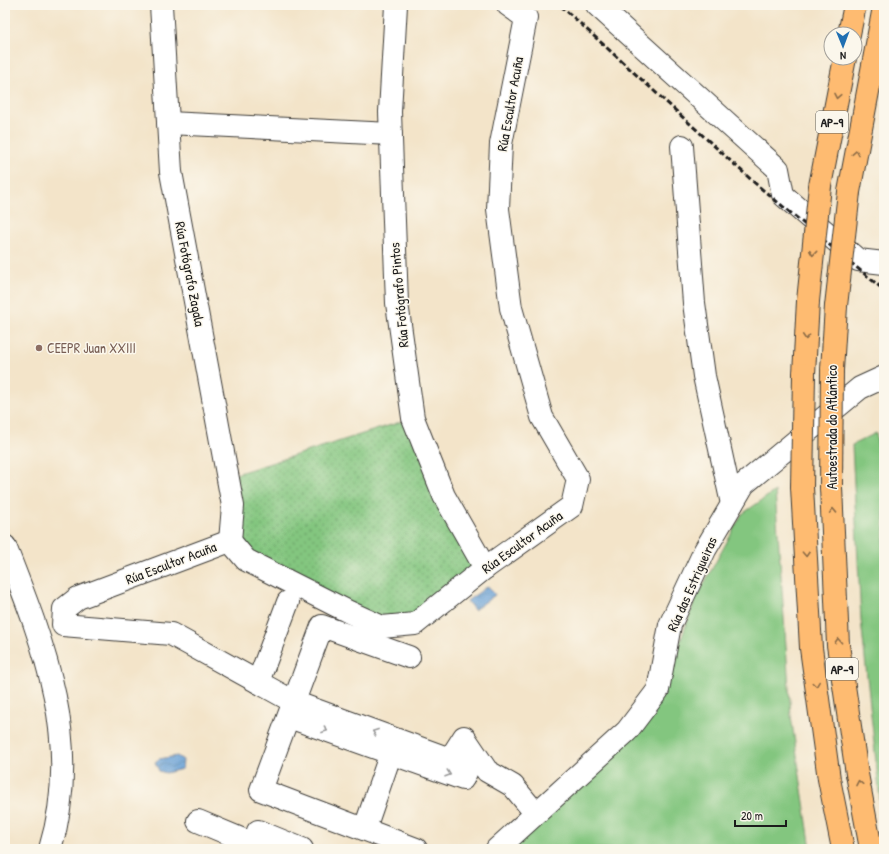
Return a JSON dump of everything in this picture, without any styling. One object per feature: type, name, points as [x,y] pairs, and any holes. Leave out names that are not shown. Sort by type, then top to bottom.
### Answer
[{"type":"highway","points":[[851,26],[855,5]]},
{"type":"highway","name":"Autoestrada do Atlántico","points":[[871,849],[857,774],[838,645],[832,487],[832,370],[836,306],[849,192],[884,7]]},
{"type":"highway","name":"Autoestrada do Atlántico","points":[[843,66],[820,186],[808,301],[804,374],[802,487],[811,648],[829,779],[843,849]]},
{"type":"street","name":"Rúa Fotógrafo Zagala","points":[[161,5],[171,172],[233,506],[230,541]]},
{"type":"street","name":"Rúa Fotógrafo Pintos","points":[[396,5],[390,112],[397,303],[413,418],[444,496],[485,568]]},
{"type":"street","name":"Rúa Escultor Acuña","points":[[63,625],[64,609],[78,598],[230,541],[246,560],[382,627],[415,624],[485,568],[572,506],[578,479],[542,417],[511,308],[498,210],[501,144],[526,18],[508,5]]},
{"type":"street","points":[[597,5],[778,169],[783,195],[858,260],[884,263]]},
{"type":"street","points":[[168,123],[391,134]]},
{"type":"street","points":[[682,146],[694,303],[704,376],[732,504]]},
{"type":"street","name":"Rúa das Estrigueiras","points":[[497,849],[627,732],[658,690],[670,625],[704,550],[744,484],[860,388],[884,377]]},
{"type":"street","points":[[5,546],[30,609],[41,642],[52,678],[62,728],[63,757],[60,812],[50,849]]},
{"type":"street","points":[[258,682],[288,602]]},
{"type":"street","points":[[30,609],[52,610],[63,625],[171,634],[258,682],[291,710],[393,747],[463,779],[469,766],[450,759],[464,737],[486,771],[513,786],[532,809],[534,815]]},
{"type":"street","points":[[41,642],[50,642],[60,632],[63,625]]},
{"type":"street","points":[[409,658],[322,626],[261,790],[365,828],[416,849]]},
{"type":"street","points":[[365,828],[393,747]]},
{"type":"street","points":[[198,821],[262,840],[302,849]]},
{"type":"green space","points":[[413,418],[485,568],[415,624],[382,627],[246,560],[236,474]]},
{"type":"green space","points":[[876,433],[884,490],[884,819],[881,809],[861,620],[852,445]]},
{"type":"green space","points":[[775,491],[791,716],[811,849],[508,849],[659,702],[695,600],[742,514]]},
{"type":"water","points":[[488,586],[495,595],[474,610],[467,601]]},
{"type":"water","points":[[177,756],[183,760],[182,769],[166,773],[159,771],[155,762],[159,759]]},
{"type":"railway","points":[[560,5],[757,185],[884,290]]},
{"type":"place","name":"CEEPR Juan XXIII","points":[[39,348]]}]
